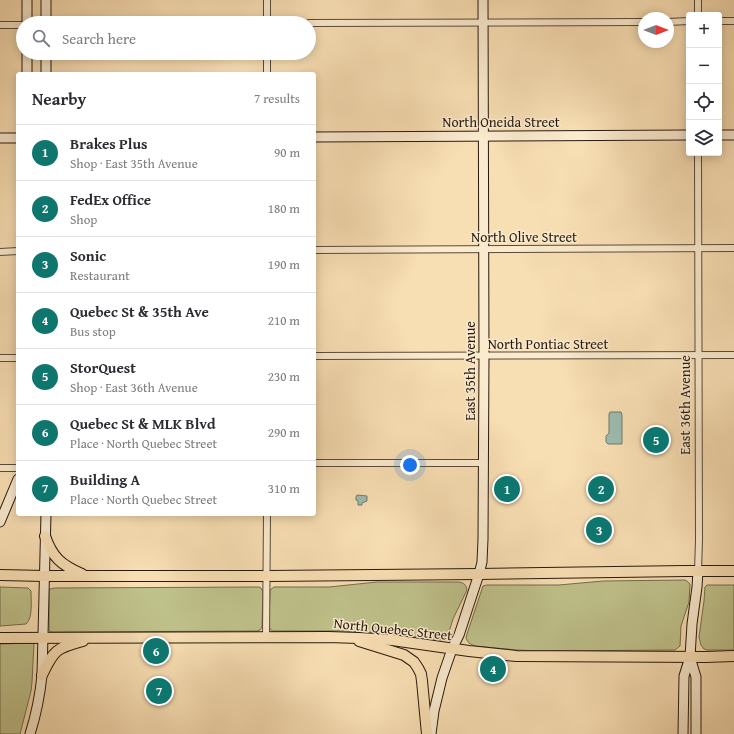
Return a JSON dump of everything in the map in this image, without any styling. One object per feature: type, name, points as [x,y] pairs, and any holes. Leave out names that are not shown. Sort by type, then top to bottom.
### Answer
[{"type":"main road","points":[[46,536],[51,550],[62,564],[85,576]]},
{"type":"main road","points":[[0,574],[44,576],[267,576],[734,571]]},
{"type":"main road","points":[[42,675],[50,659],[58,650],[68,645],[97,637]]},
{"type":"main road","points":[[346,637],[388,651],[399,653],[414,662],[421,674],[428,734]]},
{"type":"main road","name":"North Quebec Street","points":[[0,638],[346,637],[397,641],[488,653],[531,656],[734,657]]},
{"type":"street","points":[[27,0],[27,16]]},
{"type":"street","points":[[46,0],[46,16]]},
{"type":"street","points":[[267,0],[268,16]]},
{"type":"street","name":"East 35th Avenue","points":[[431,734],[438,696],[452,649],[459,635],[482,562],[484,356],[483,0]]},
{"type":"street","points":[[698,0],[698,12]]},
{"type":"street","points":[[674,22],[686,21]]},
{"type":"street","points":[[722,21],[734,21]]},
{"type":"street","points":[[316,23],[638,22]]},
{"type":"street","points":[[0,25],[16,25]]},
{"type":"street","points":[[27,60],[27,72]]},
{"type":"street","points":[[46,60],[46,72]]},
{"type":"street","points":[[267,60],[267,72]]},
{"type":"street","name":"North Oneida Street","points":[[316,137],[686,135]]},
{"type":"street","points":[[722,135],[734,135]]},
{"type":"street","points":[[0,138],[16,138]]},
{"type":"street","name":"East 36th Avenue","points":[[683,734],[684,676],[690,657],[692,624],[697,587],[699,540],[698,156]]},
{"type":"street","name":"North Olive Street","points":[[316,250],[734,248]]},
{"type":"street","points":[[0,252],[16,252]]},
{"type":"street","name":"North Pontiac Street","points":[[316,356],[734,355]]},
{"type":"street","points":[[0,358],[16,358]]},
{"type":"street","points":[[316,464],[483,463]]},
{"type":"street","points":[[0,468],[16,468]]},
{"type":"street","points":[[0,522],[16,484]]},
{"type":"street","points":[[30,734],[40,695],[42,675],[46,516]]},
{"type":"street","points":[[266,637],[267,516]]},
{"type":"street","name":"East 36th Avenue","points":[[690,657],[696,677],[696,734]]},
{"type":"green space","points":[[685,580],[690,584],[689,602],[681,626],[680,646],[675,650],[517,650],[475,646],[469,643],[466,639],[483,586],[559,585],[603,581]]},
{"type":"green space","points":[[377,582],[459,582],[466,586],[467,590],[453,619],[447,638],[442,640],[385,633],[343,631],[273,631],[269,627],[270,590],[274,587],[329,587]]},
{"type":"green space","points":[[707,585],[734,585],[734,650],[707,650],[701,645],[699,637],[705,587]]},
{"type":"green space","points":[[0,587],[28,588],[31,591],[31,614],[26,624],[0,626]]},
{"type":"green space","points":[[259,587],[263,592],[262,627],[257,631],[49,631],[50,589]]},
{"type":"green space","points":[[34,643],[31,691],[20,734],[0,734],[0,644]]},
{"type":"shaded area","points":[[610,412],[621,412],[622,444],[608,444],[606,442],[606,436],[609,433]]},
{"type":"shaded area","points":[[357,495],[367,496],[367,501],[362,503],[362,505],[358,505],[358,501],[356,500]]},
{"type":"place","name":"StorQuest","points":[[656,440]]},
{"type":"place","name":"Brakes Plus","points":[[507,489]]},
{"type":"place","name":"FedEx Office","points":[[601,489]]},
{"type":"place","name":"Sonic","points":[[599,530]]},
{"type":"place","name":"Quebec St & MLK Blvd","points":[[156,651]]},
{"type":"place","name":"Quebec St & 35th Ave","points":[[493,669]]},
{"type":"place","name":"Building A","points":[[159,691]]}]
